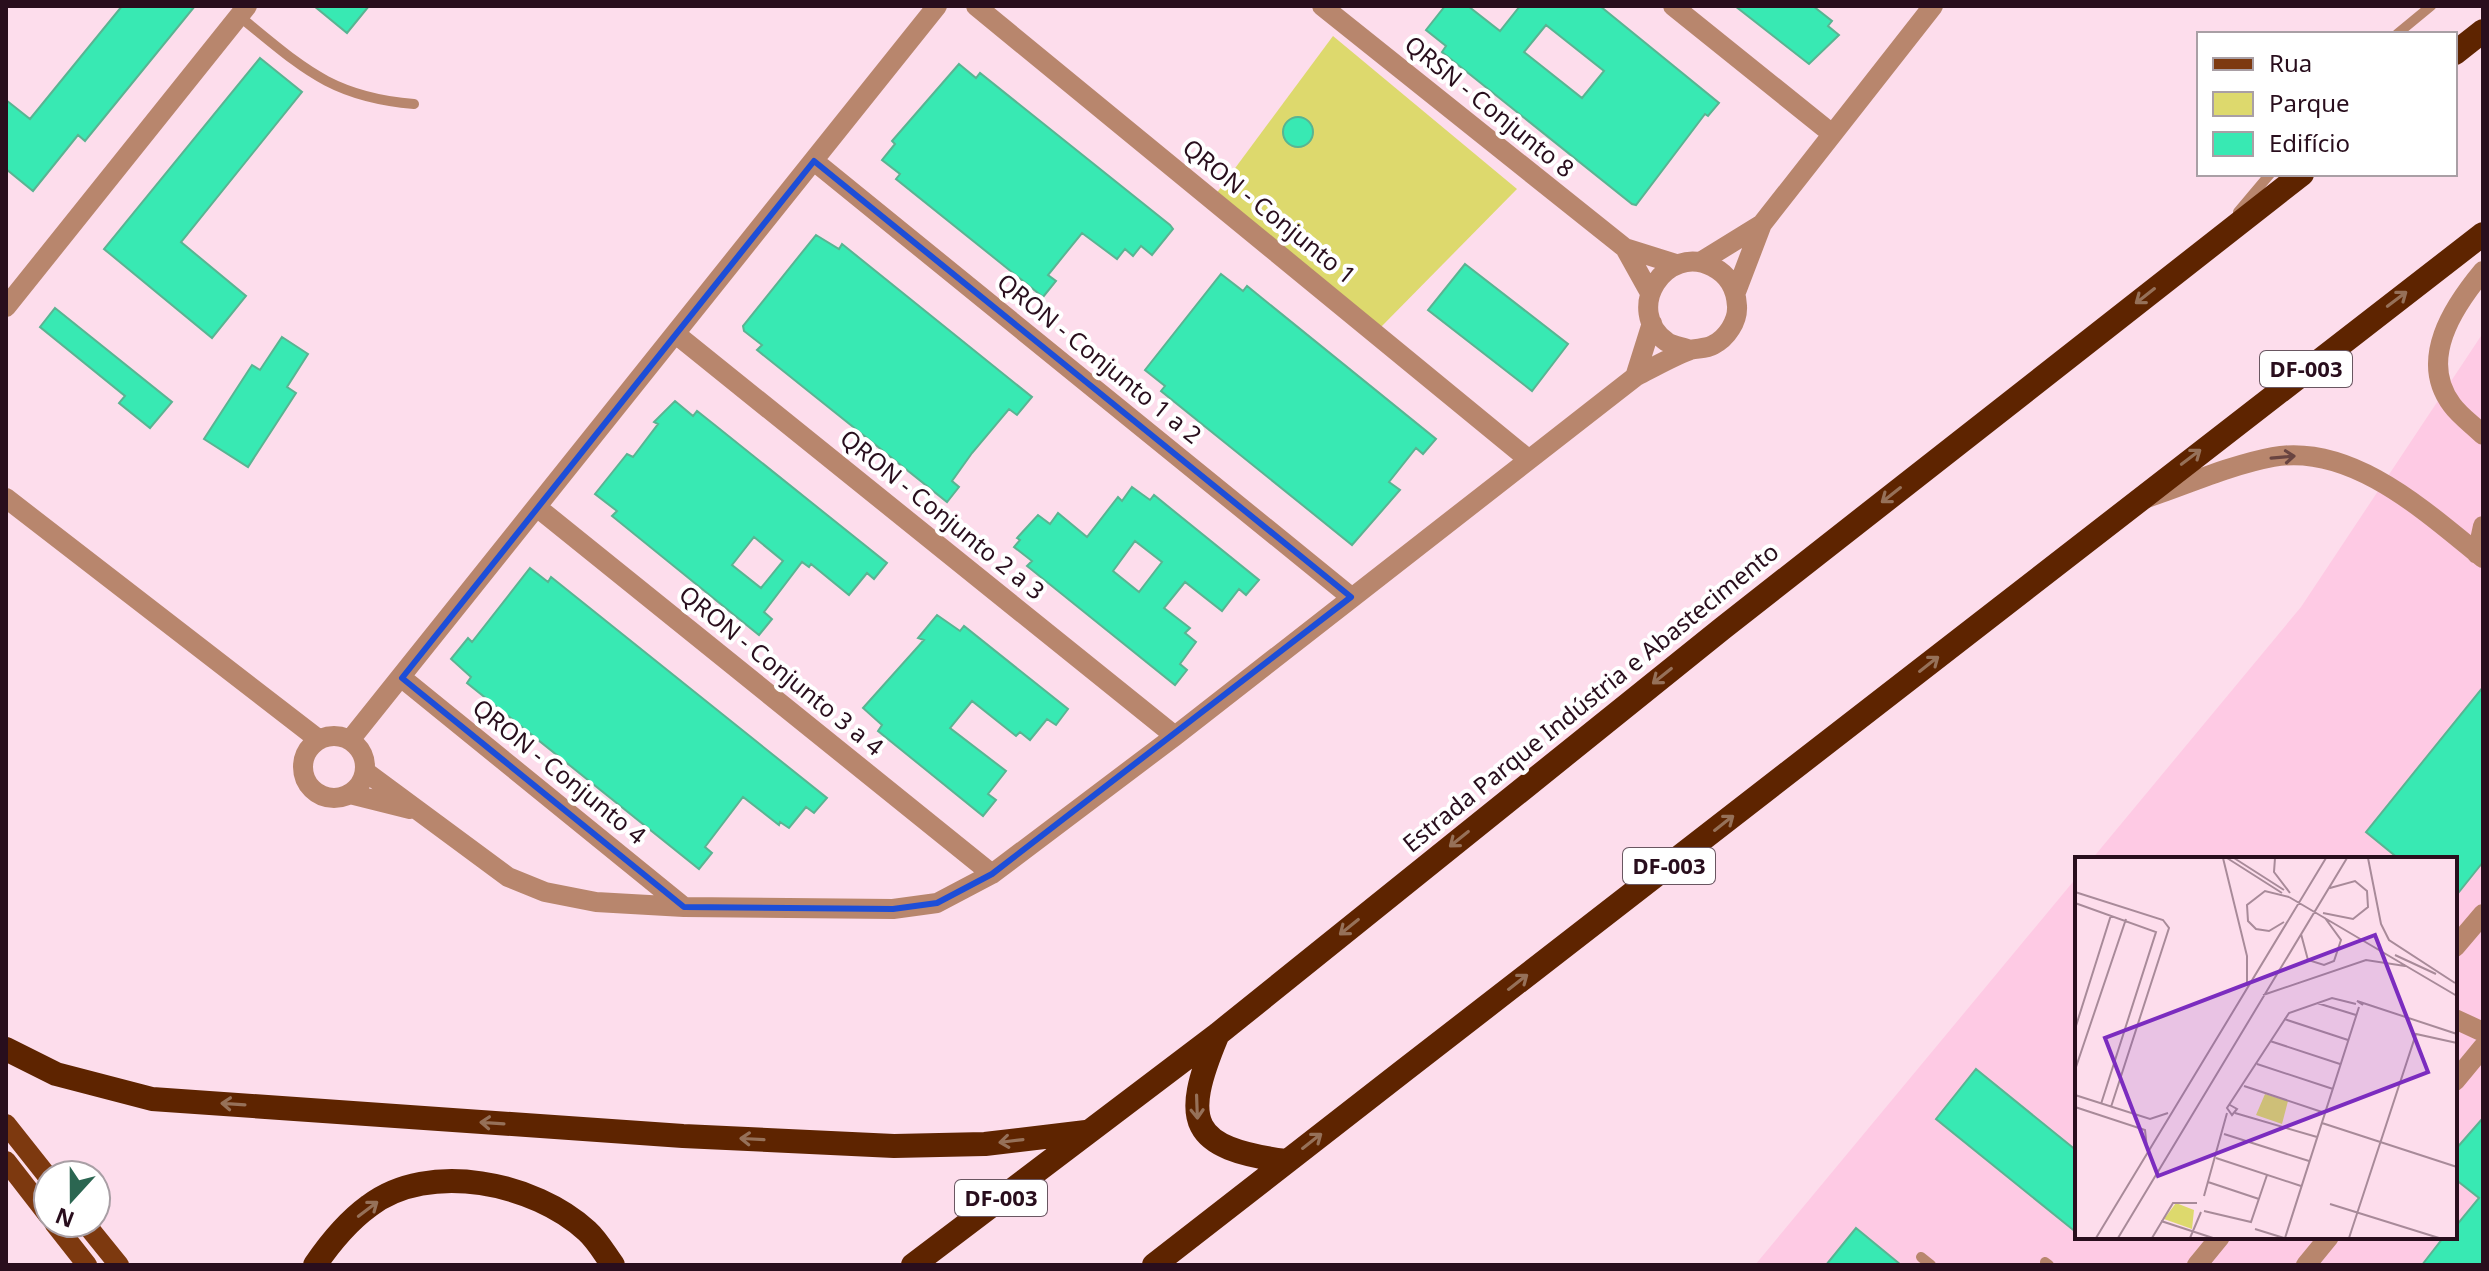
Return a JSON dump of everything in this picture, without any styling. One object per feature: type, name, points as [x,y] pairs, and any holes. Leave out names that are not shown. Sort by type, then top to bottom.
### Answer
[{"type":"highway","points":[[2457,51],[2483,31]]},
{"type":"highway","name":"Estrada Parque Indústria e Abastecimento","points":[[913,1265],[1218,1034],[1735,618],[2299,176]]},
{"type":"highway","name":"DF-003","points":[[1154,1265],[1929,664],[2129,504],[2483,234]]},
{"type":"highway","points":[[1218,1034],[1199,1079],[1195,1118],[1205,1133],[1221,1144],[1252,1156],[1286,1161]]},
{"type":"highway","points":[[6,1049],[56,1074],[152,1099],[667,1135],[894,1146],[985,1144],[1089,1132]]},
{"type":"highway","points":[[315,1265],[331,1242],[371,1204],[408,1188],[451,1182],[504,1186],[550,1205],[588,1231],[613,1265]]},
{"type":"highway","points":[[1183,1265],[1207,1224]]},
{"type":"main road","points":[[6,1124],[34,1159]]},
{"type":"main road","points":[[6,1161],[32,1194]]},
{"type":"main road","points":[[67,1239],[87,1265]]},
{"type":"main road","points":[[98,1239],[119,1265]]},
{"type":"street","points":[[350,740],[677,335],[937,6]]},
{"type":"street","name":"QRON - Conjunto 1","points":[[976,6],[1528,459]]},
{"type":"street","name":"QRSN - Conjunto 8","points":[[1322,6],[1625,248],[1676,264]]},
{"type":"street","points":[[1673,6],[1831,133]]},
{"type":"street","points":[[1736,292],[1762,224],[1933,6]]},
{"type":"street","points":[[6,307],[243,11]]},
{"type":"street","name":"QRON - Conjunto 1 a 2","points":[[814,161],[1351,597]]},
{"type":"street","points":[[1635,377],[1652,323],[1650,293],[1659,275],[1676,264],[1702,261],[1762,224]]},
{"type":"street","name":"QRSN - Conjunto 8","points":[[1625,248],[1650,293]]},
{"type":"street","points":[[366,772],[508,877],[545,892],[596,902],[684,907],[893,909],[937,903],[992,874],[1175,736],[1635,377],[1690,350],[1712,346],[1729,333],[1738,314],[1736,292],[1724,272],[1702,261]]},
{"type":"street","points":[[2483,271],[2444,332],[2436,358],[2439,380],[2451,404],[2483,435]]},
{"type":"street","points":[[1652,323],[1667,342],[1690,350]]},
{"type":"street","name":"QRON - Conjunto 2 a 3","points":[[677,335],[1175,736]]},
{"type":"street","points":[[2129,504],[2273,457],[2327,458],[2380,480],[2480,556]]},
{"type":"street","points":[[6,498],[318,739]]},
{"type":"street","name":"QRON - Conjunto 3 a 4","points":[[538,508],[992,874]]},
{"type":"street","points":[[2480,556],[2483,526]]},
{"type":"street","name":"QRON - Conjunto 4","points":[[402,678],[684,907]]},
{"type":"street","points":[[334,735],[350,740],[360,748],[366,772],[360,785],[350,794],[336,798],[322,796],[311,788],[304,775],[303,761],[308,749],[318,739],[334,735]]},
{"type":"street","points":[[350,794],[418,811]]},
{"type":"street","points":[[2457,945],[2483,914]]},
{"type":"street","points":[[2457,1020],[2483,1032]]},
{"type":"street","points":[[2458,1070],[2483,1047]]},
{"type":"street","points":[[2197,1265],[2218,1239]]},
{"type":"street","points":[[2306,1265],[2327,1239]]},
{"type":"lane","points":[[2399,32],[2431,6]]},
{"type":"lane","points":[[243,11],[293,60],[336,88],[373,101],[414,104]]},
{"type":"lane","points":[[2207,249],[2268,176]]},
{"type":"lane","points":[[1921,1257],[1931,1265]]},
{"type":"highlighted area","points":[[814,161],[1351,597],[992,874],[937,903],[893,909],[684,907],[402,678]]},
{"type":"shaded area","points":[[2483,333],[2483,1265],[1755,1265],[2075,879],[2075,1239],[2457,1239],[2457,857],[2094,857],[2301,607]]},
{"type":"green space","points":[[1333,36],[1517,189],[1380,328],[1213,198]]},
{"type":"building","points":[[122,6],[195,6],[85,141],[78,135],[33,191],[6,169],[6,100],[30,119]]},
{"type":"building","points":[[314,6],[369,6],[347,33]]},
{"type":"building","points":[[1445,6],[1468,6],[1500,31],[1520,6],[1600,6],[1719,103],[1708,116],[1705,114],[1636,205],[1442,52],[1446,46],[1426,30]],"holes":[[[1546,25],[1604,71],[1582,98],[1524,52]]]},
{"type":"building","points":[[1735,6],[1813,6],[1832,21],[1828,26],[1839,35],[1809,64]]},
{"type":"building","points":[[260,58],[302,92],[181,242],[246,296],[212,338],[104,249]]},
{"type":"building","points":[[959,64],[976,78],[980,73],[1170,225],[1173,229],[1152,255],[1141,246],[1133,256],[1125,249],[1117,259],[1082,233],[1048,275],[1056,281],[1043,297],[896,179],[900,174],[882,160],[895,144],[892,141]]},
{"type":"building","points":[[1298,117],[1309,121],[1313,132],[1309,143],[1298,147],[1287,143],[1283,132],[1287,121]]},
{"type":"building","points":[[816,235],[839,249],[842,244],[1032,397],[1017,415],[1009,409],[972,453],[952,481],[959,487],[947,502],[757,350],[762,345],[744,331],[743,326]]},
{"type":"building","points":[[1465,264],[1568,344],[1532,391],[1428,310]]},
{"type":"building","points":[[1221,274],[1243,291],[1247,286],[1436,439],[1423,454],[1416,448],[1389,482],[1400,490],[1352,545],[1161,391],[1165,386],[1145,370]]},
{"type":"building","points":[[55,308],[172,402],[150,428],[119,403],[125,396],[40,327]]},
{"type":"building","points":[[282,337],[308,354],[287,387],[296,393],[248,467],[204,439],[252,365],[260,370]]},
{"type":"building","points":[[675,401],[693,416],[697,411],[887,563],[874,579],[867,573],[849,595],[811,564],[809,567],[802,562],[764,612],[772,619],[759,635],[612,516],[617,511],[595,494],[627,454],[633,457],[658,424],[654,422]],"holes":[[[754,537],[783,561],[761,588],[732,565]]]},
{"type":"building","points":[[1132,487],[1150,500],[1154,495],[1259,580],[1246,595],[1239,589],[1222,611],[1185,582],[1164,608],[1190,628],[1185,633],[1196,642],[1180,664],[1187,670],[1175,685],[1027,566],[1032,561],[1014,547],[1020,540],[1017,538],[1038,515],[1050,524],[1058,513],[1087,537],[1118,497],[1122,501]],"holes":[[[1135,541],[1162,562],[1139,592],[1113,571]]]},
{"type":"building","points":[[530,568],[548,582],[551,577],[827,798],[814,813],[806,807],[789,828],[780,822],[779,825],[743,797],[705,847],[712,853],[699,869],[467,683],[471,677],[451,659],[468,638],[472,642]]},
{"type":"building","points":[[937,615],[960,631],[964,626],[1068,709],[1056,725],[1047,719],[1030,740],[1020,732],[1016,736],[972,701],[950,728],[1006,771],[988,794],[996,800],[983,816],[878,731],[882,725],[863,708],[924,640],[918,638]]},
{"type":"building","points":[[2483,687],[2483,862],[2457,894],[2457,857],[2397,857],[2366,832]]},
{"type":"building","points":[[1976,1069],[2075,1149],[2075,1231],[1936,1119]]},
{"type":"building","points":[[2483,1118],[2483,1265],[2422,1265],[2442,1239],[2457,1239],[2457,1225],[2479,1198],[2457,1181],[2457,1148]]},
{"type":"building","points":[[1856,1228],[1901,1265],[1826,1265]]}]
